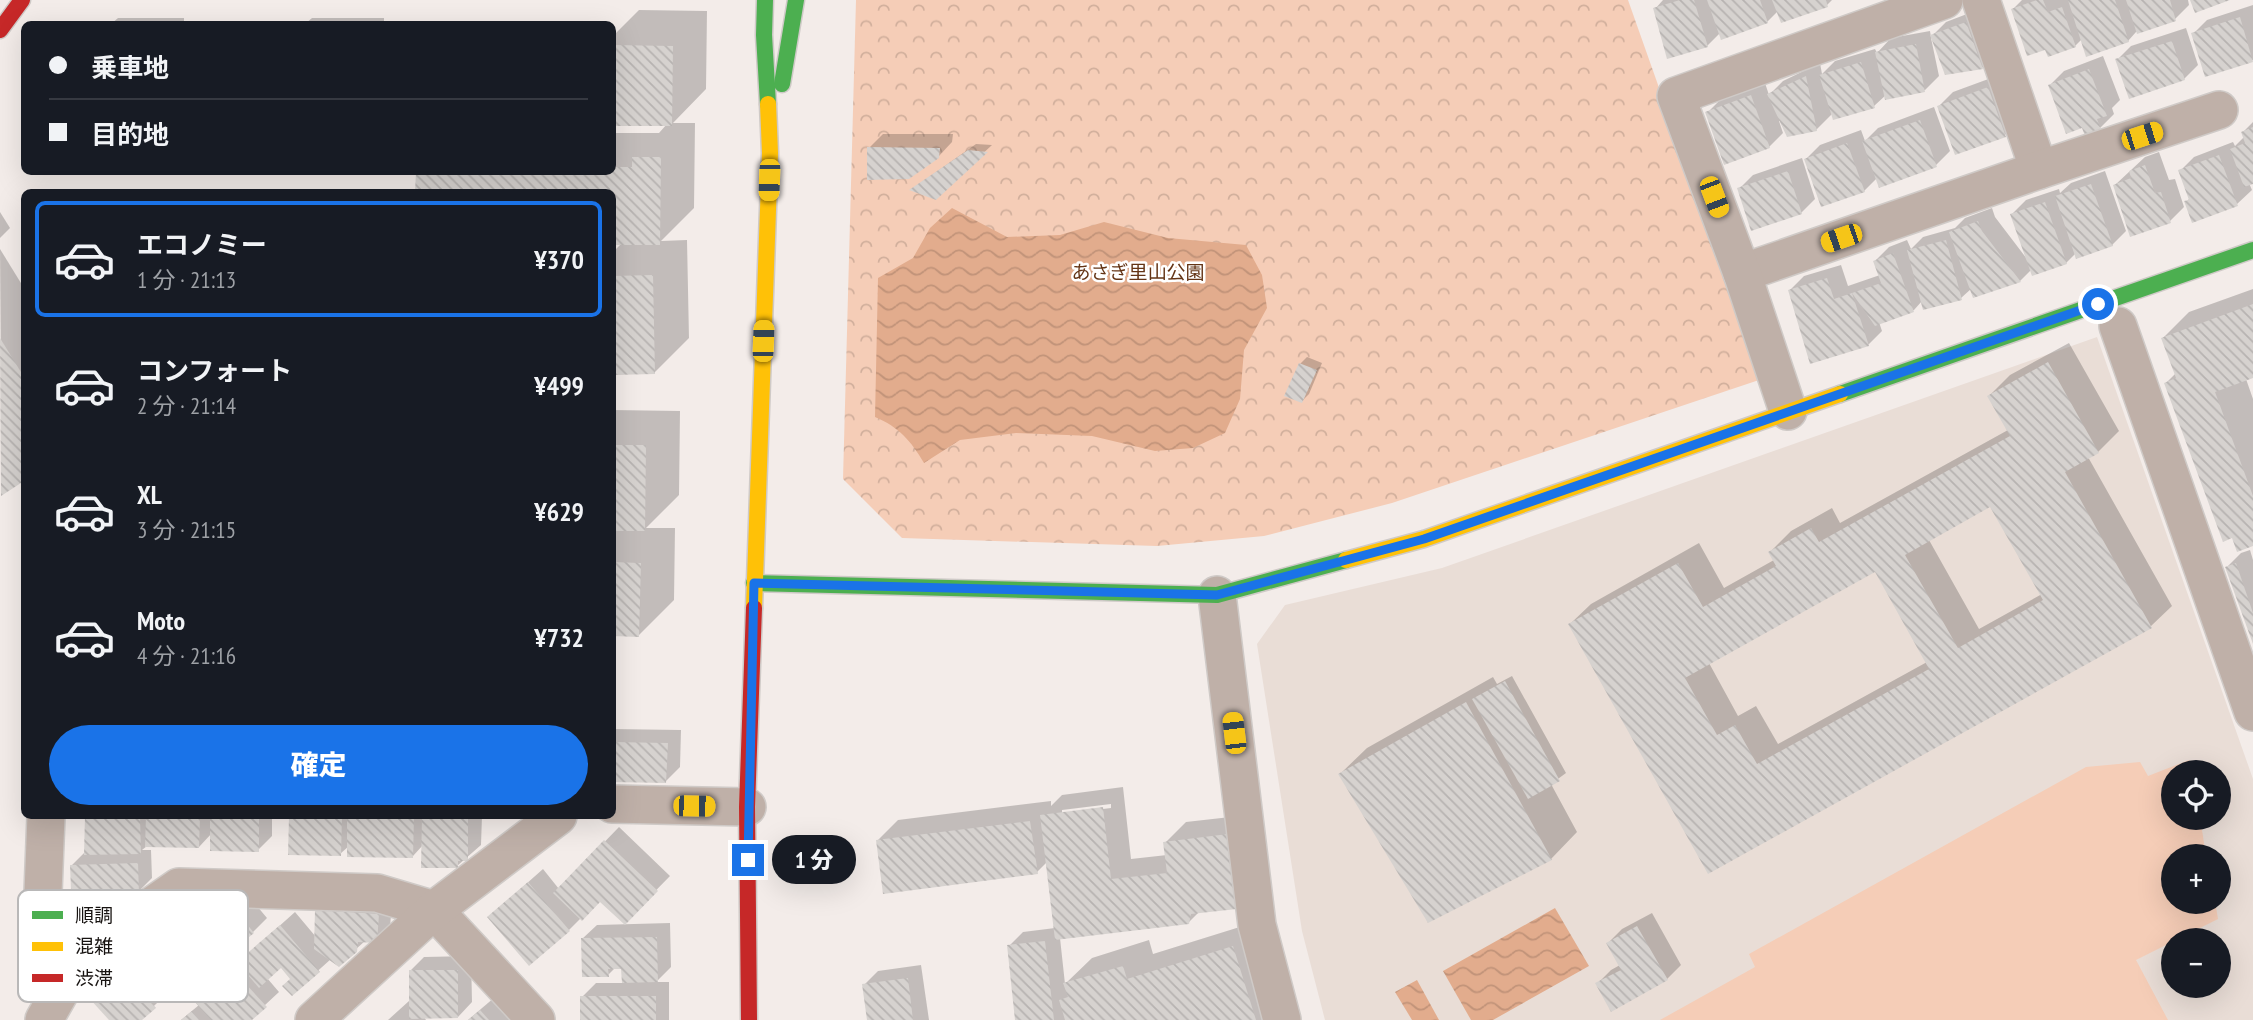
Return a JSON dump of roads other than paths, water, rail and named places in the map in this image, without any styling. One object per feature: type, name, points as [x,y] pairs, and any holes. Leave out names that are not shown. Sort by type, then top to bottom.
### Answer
[{"type":"street","points":[[0,30],[22,0]]},
{"type":"street","points":[[749,1020],[747,807],[770,153],[764,35],[765,0]]},
{"type":"street","points":[[770,153],[796,0]]},
{"type":"street","points":[[1788,411],[1742,273],[1675,96],[1944,0]]},
{"type":"street","points":[[1981,0],[2039,170]]},
{"type":"street","points":[[1742,273],[2219,110]]},
{"type":"street","points":[[754,583],[1217,595],[1424,539],[2253,250]]},
{"type":"street","points":[[2118,326],[2253,712]]},
{"type":"street","points":[[1217,595],[1257,925],[1282,1020]]},
{"type":"street","points":[[616,804],[747,807]]},
{"type":"street","points":[[43,890],[46,819]]},
{"type":"street","points":[[314,1020],[434,910],[554,819]]},
{"type":"street","points":[[175,890],[179,887],[377,893],[434,910],[536,1020]]},
{"type":"street","points":[[44,1020],[54,1002]]},
{"type":"water","points":[[952,208],[1007,237],[1060,235],[1104,222],[1168,238],[1246,245],[1262,275],[1267,308],[1244,350],[1240,399],[1225,433],[1193,448],[1155,451],[1092,436],[1016,433],[960,440],[924,463],[904,435],[875,417],[878,278],[913,258],[930,228]]},
{"type":"water","points":[[1555,908],[1589,966],[1493,1020],[1471,1020],[1443,971]]},
{"type":"water","points":[[1417,980],[1439,1020],[1412,1020],[1395,992]]},
{"type":"park label","name":"あさぎ里山公園","points":[[1138,272]]}]
